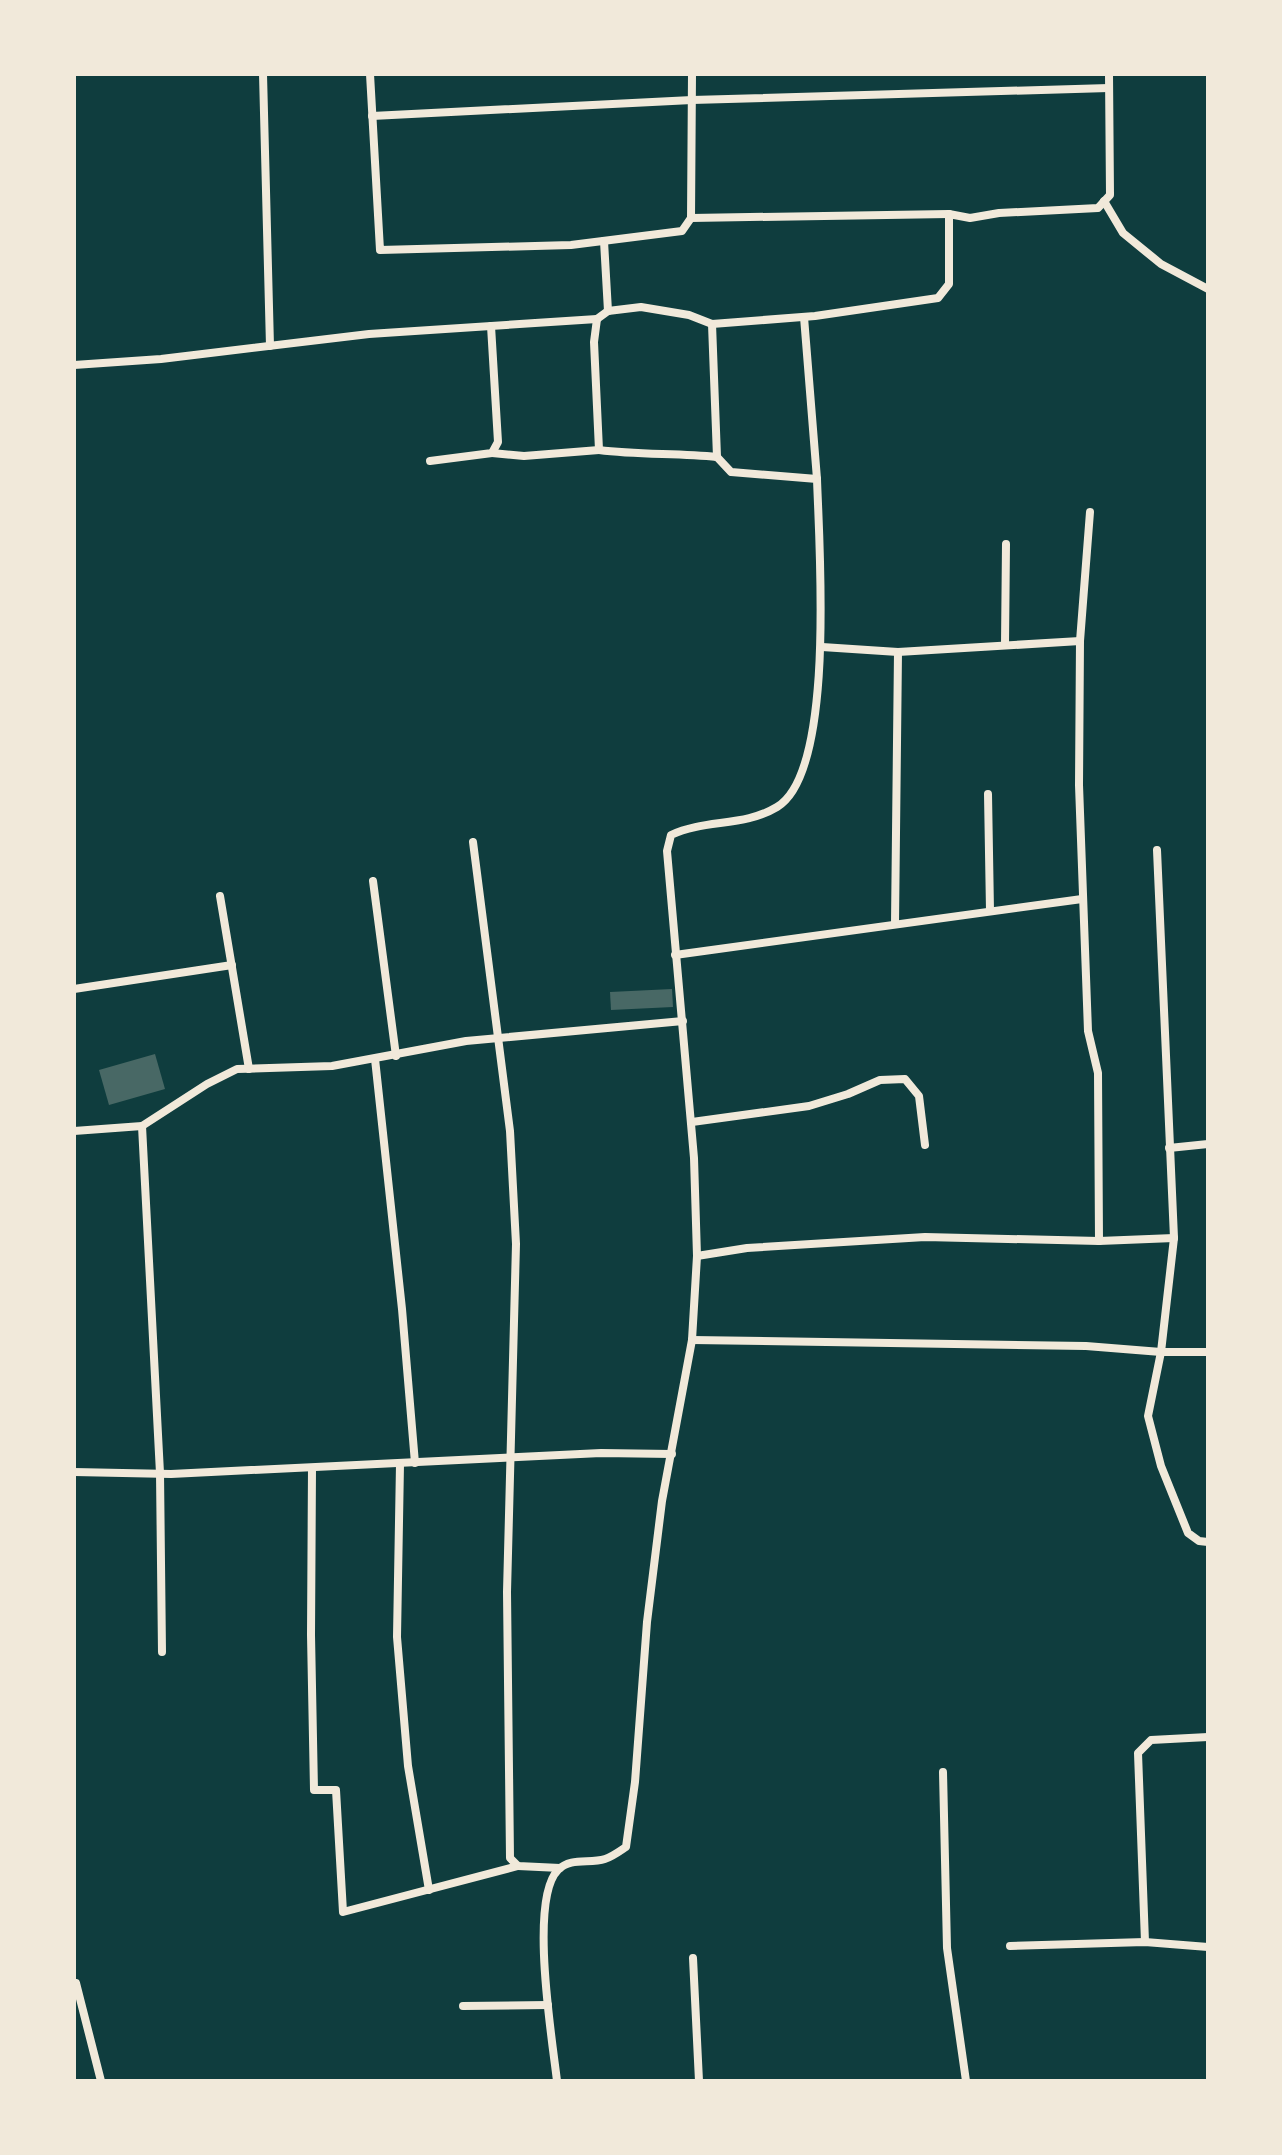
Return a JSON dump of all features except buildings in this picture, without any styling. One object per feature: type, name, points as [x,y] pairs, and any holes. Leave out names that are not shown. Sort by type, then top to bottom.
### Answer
[{"type":"street","points":[[263,74],[270,346]]},
{"type":"street","points":[[370,74],[380,250],[524,247],[682,231],[691,218],[692,74]]},
{"type":"street","points":[[691,218],[949,214],[970,218],[999,213],[1098,208],[1110,195],[1109,74]]},
{"type":"street","points":[[372,116],[692,100],[1109,88]]},
{"type":"street","points":[[1104,201],[1123,233],[1161,264],[1208,289]]},
{"type":"street","points":[[74,365],[161,359],[369,334],[597,319],[608,311],[641,307],[689,315],[712,324],[804,317],[938,298],[949,284],[949,214]]},
{"type":"street","points":[[604,241],[608,311]]},
{"type":"street","points":[[557,2081],[548,2005],[544,1910],[548,1882],[569,1863],[607,1859],[626,1847],[662,1501],[692,1340],[697,1256],[692,1122],[667,851],[671,835],[689,826],[754,818],[779,806],[795,791],[810,736],[822,647],[817,479],[804,317]]},
{"type":"street","points":[[597,319],[594,342],[599,450]]},
{"type":"street","points":[[712,324],[717,457]]},
{"type":"street","points":[[491,326],[498,442],[492,453]]},
{"type":"street","points":[[430,461],[492,453],[524,456],[599,450],[630,454],[680,453],[717,457],[731,472],[817,479]]},
{"type":"street","points":[[1090,512],[1080,641],[1079,785],[1088,1031],[1098,1073],[1099,1241]]},
{"type":"street","points":[[1005,644],[1006,544]]},
{"type":"street","points":[[822,647],[898,652],[1080,641]]},
{"type":"street","points":[[895,924],[898,652]]},
{"type":"street","points":[[988,794],[990,911]]},
{"type":"street","points":[[473,842],[510,1131],[516,1244],[507,1592],[510,1858],[518,1866]]},
{"type":"street","points":[[1157,850],[1174,1238],[1161,1352],[1148,1416],[1161,1466],[1188,1533],[1199,1541],[1208,1542]]},
{"type":"street","points":[[373,881],[396,1056]]},
{"type":"street","points":[[220,896],[249,1069]]},
{"type":"street","points":[[675,955],[1082,899]]},
{"type":"street","points":[[74,989],[232,965]]},
{"type":"street","points":[[74,1131],[142,1126],[207,1084],[237,1069],[332,1066],[466,1041],[683,1021]]},
{"type":"street","points":[[375,1059],[415,1463]]},
{"type":"street","points":[[692,1122],[809,1106],[880,1080],[905,1079],[919,1096],[925,1145]]},
{"type":"street","points":[[142,1126],[160,1473],[162,1652]]},
{"type":"street","points":[[1169,1148],[1208,1144]]},
{"type":"street","points":[[697,1256],[747,1248],[925,1237],[1099,1241],[1174,1238]]},
{"type":"street","points":[[692,1340],[1086,1346],[1208,1352]]},
{"type":"street","points":[[74,1472],[160,1473],[601,1453],[672,1454]]},
{"type":"street","points":[[400,1464],[397,1637],[408,1766],[429,1890]]},
{"type":"street","points":[[312,1468],[314,1790],[336,1790],[343,1912],[518,1866],[560,1868]]},
{"type":"street","points":[[1145,1942],[1138,1753],[1151,1740],[1208,1737]]},
{"type":"street","points":[[943,1772],[947,1948],[966,2081]]},
{"type":"street","points":[[1010,1946],[1145,1942],[1208,1947]]},
{"type":"street","points":[[693,1958],[699,2081]]},
{"type":"street","points":[[76,1983],[101,2081]]},
{"type":"street","points":[[463,2006],[548,2005]]}]
